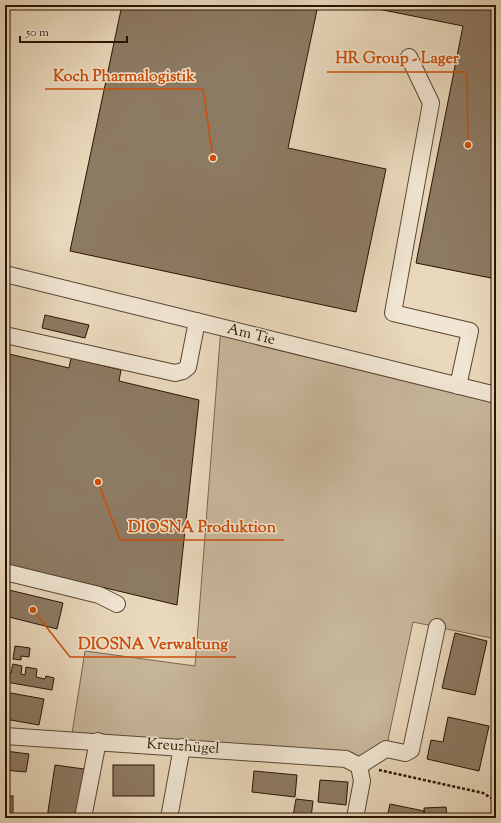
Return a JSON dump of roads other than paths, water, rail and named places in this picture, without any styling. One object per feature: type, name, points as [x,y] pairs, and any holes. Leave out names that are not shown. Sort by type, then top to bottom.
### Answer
[{"type":"street","points":[[409,57],[431,103],[393,313],[470,331],[458,386]]},
{"type":"street","name":"Am Tie","points":[[5,274],[496,395]]},
{"type":"street","points":[[5,335],[175,373],[183,371],[188,367],[197,321]]},
{"type":"street","points":[[5,572],[99,596],[117,604]]},
{"type":"street","points":[[355,818],[362,781],[358,766],[386,748],[404,753],[411,750],[437,627]]},
{"type":"street","name":"Kreuzhügel","points":[[5,736],[98,741],[346,759],[358,766]]},
{"type":"street","points":[[83,818],[98,741]]},
{"type":"street","points":[[169,818],[182,747]]},
{"type":"place","name":"HR Group - Lager","points":[[468,145]]},
{"type":"place","name":"Koch Pharmalogistik","points":[[213,158]]},
{"type":"place","name":"DIOSNA Produktion","points":[[98,482]]},
{"type":"place","name":"DIOSNA Verwaltung","points":[[33,610]]}]
